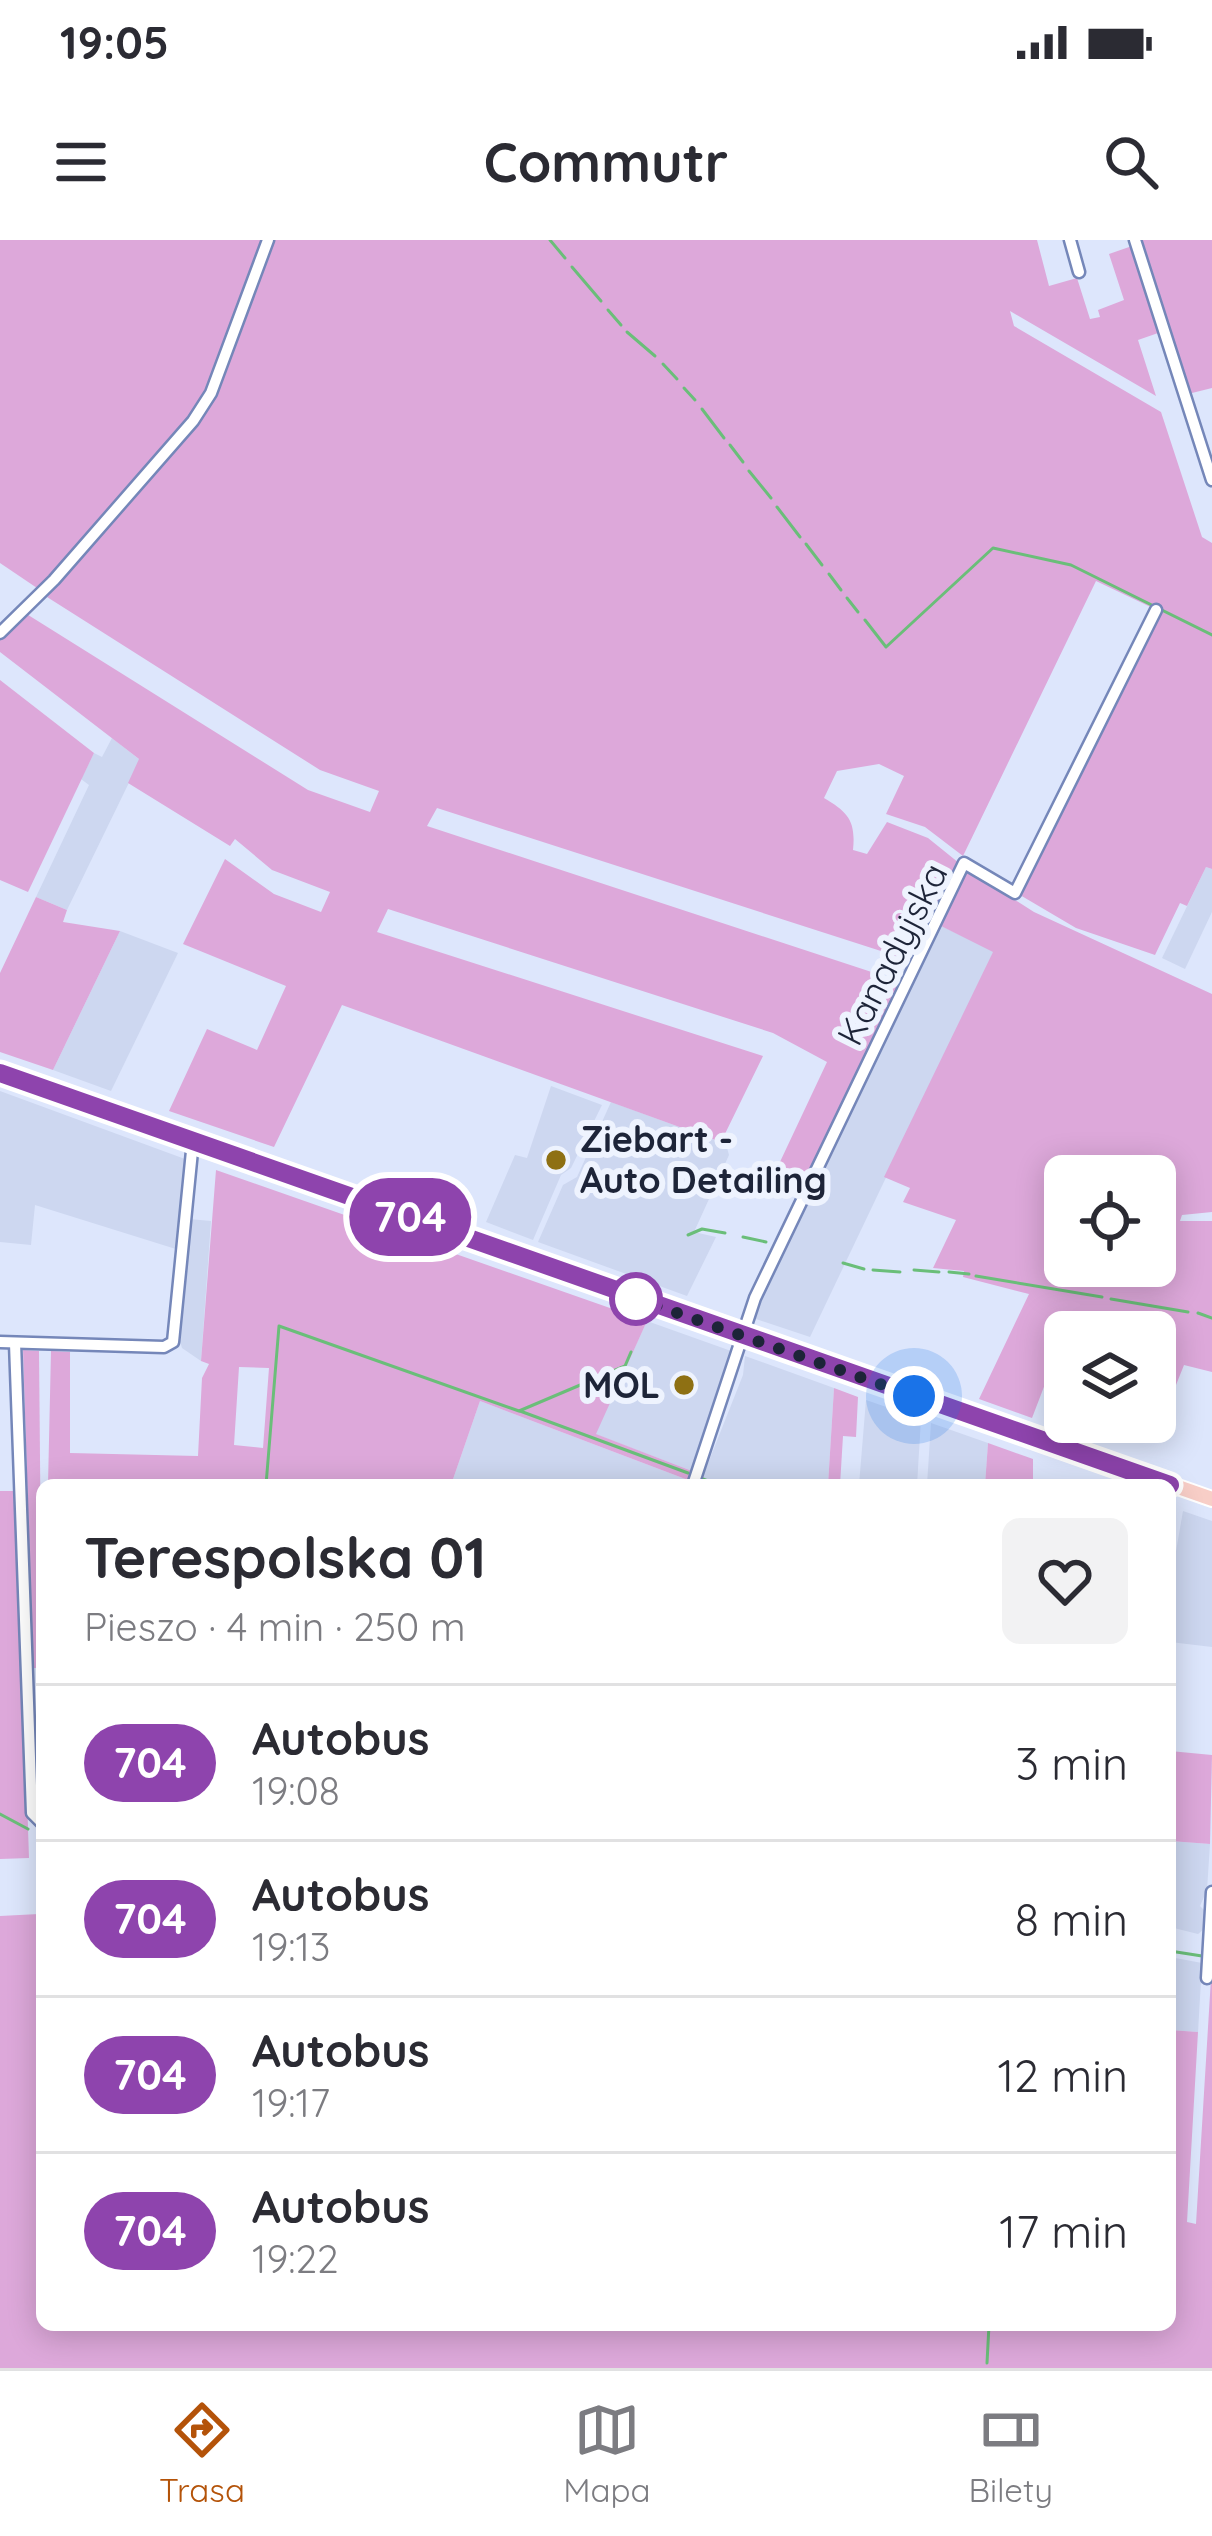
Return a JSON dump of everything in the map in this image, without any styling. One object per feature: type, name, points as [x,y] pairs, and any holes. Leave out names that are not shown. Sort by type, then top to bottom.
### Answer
[{"type":"main road","points":[[0,1073],[1154,1479]]},
{"type":"main road","points":[[1176,1487],[1212,1499]]},
{"type":"street","points":[[0,633],[54,580],[193,421],[211,393],[268,240]]},
{"type":"street","points":[[1070,240],[1079,272]]},
{"type":"street","points":[[1135,240],[1212,480]]},
{"type":"street","name":"Kanadyjska","points":[[742,1336],[755,1298],[964,863],[1015,893],[1156,610]]},
{"type":"street","points":[[0,1342],[164,1347],[173,1342],[193,1141]]},
{"type":"street","points":[[695,1479],[742,1336]]},
{"type":"street","points":[[15,1343],[32,1813],[36,1817]]},
{"type":"street","points":[[1207,1978],[1212,1892]]},
{"type":"shaded area","points":[[0,240],[265,240],[198,407],[40,590],[0,563]]},
{"type":"shaded area","points":[[274,240],[1037,240],[1049,286],[1077,278],[1090,319],[1100,317],[1098,310],[1124,300],[1109,254],[1132,246],[1161,332],[1138,340],[1156,396],[1010,311],[1014,326],[1161,412],[1202,537],[1212,543],[1212,869],[1206,867],[1187,906],[1180,903],[1155,955],[1076,928],[1020,895],[1159,611],[1096,581],[963,856],[925,827],[886,814],[904,776],[879,764],[837,771],[824,798],[849,818],[853,850],[867,854],[887,822],[928,838],[959,863],[912,961],[437,808],[427,826],[902,982],[803,1189],[779,1164],[827,1062],[773,1033],[388,909],[377,932],[763,1056],[721,1142],[342,1005],[274,1147],[169,1111],[207,1029],[257,1050],[286,986],[183,944],[225,859],[274,894],[321,912],[330,892],[272,870],[235,839],[230,846],[128,783],[139,759],[0,652],[0,637],[25,613],[308,790],[370,812],[379,791],[320,770],[47,597],[214,395]]},
{"type":"shaded area","points":[[1138,240],[1212,240],[1212,388],[1188,394]]},
{"type":"shaded area","points":[[0,680],[94,753],[28,892],[0,880]]},
{"type":"shaded area","points":[[112,738],[140,760],[67,910],[36,897],[89,785],[81,779],[94,753],[102,757]]},
{"type":"shaded area","points":[[1206,867],[1212,869],[1212,912],[1185,969],[1162,958]]},
{"type":"shaded area","points":[[966,869],[1034,912],[1212,994],[1212,1212],[1182,1215],[1180,1221],[1212,1221],[1212,1372],[1184,1365],[1176,1385],[1176,1311],[1044,1311],[1044,1387],[1032,1418],[979,1399],[1029,1294],[963,1277],[964,1271],[933,1268],[956,1220],[903,1202],[910,1188],[884,1177],[993,952],[939,925]]},
{"type":"shaded area","points":[[36,897],[67,910],[63,922],[120,931],[53,1070],[0,1052],[0,973]]},
{"type":"shaded area","points":[[939,925],[994,951],[810,1337],[750,1317]]},
{"type":"shaded area","points":[[120,931],[178,953],[111,1091],[53,1070]]},
{"type":"shaded area","points":[[551,1086],[602,1105],[571,1168],[561,1175],[533,1240],[486,1222],[515,1155],[527,1158]]},
{"type":"shaded area","points":[[0,1091],[185,1159],[179,1250],[35,1205],[31,1245],[0,1242]]},
{"type":"shaded area","points":[[611,1102],[726,1144],[729,1155],[694,1232],[716,1237],[687,1296],[538,1242],[563,1185],[577,1177]]},
{"type":"shaded area","points":[[216,1170],[647,1321],[596,1434],[692,1471],[685,1479],[480,1401],[453,1479],[48,1479],[51,1351],[70,1352],[70,1453],[198,1456],[202,1378],[209,1364],[201,1361]],"holes":[[[239,1367],[269,1368],[263,1448],[234,1445]]]},
{"type":"shaded area","points":[[189,1219],[211,1221],[201,1361],[182,1348],[179,1338]]},
{"type":"shaded area","points":[[647,1321],[734,1352],[692,1471],[595,1434]]},
{"type":"shaded area","points":[[23,1350],[39,1351],[40,1479],[36,1479],[33,1668]]},
{"type":"shaded area","points":[[745,1356],[834,1388],[828,1479],[702,1479],[743,1375]]},
{"type":"shaded area","points":[[834,1388],[858,1397],[856,1437],[843,1436],[840,1479],[828,1479]]},
{"type":"shaded area","points":[[866,1400],[921,1419],[917,1479],[859,1479]]},
{"type":"shaded area","points":[[480,1401],[685,1479],[453,1479]]},
{"type":"shaded area","points":[[931,1423],[988,1443],[985,1479],[927,1479]]},
{"type":"shaded area","points":[[988,1443],[1033,1459],[1033,1479],[985,1479]]},
{"type":"shaded area","points":[[0,1491],[17,1491],[29,1858],[0,1859]]},
{"type":"shaded area","points":[[1183,1511],[1212,1521],[1212,1647],[1176,1643],[1176,1551]]},
{"type":"shaded area","points":[[1176,1752],[1212,1755],[1210,1844],[1176,1841]]},
{"type":"shaded area","points":[[1176,1841],[1210,1844],[1207,1890],[1200,1906],[1206,1912],[1204,1929],[1198,1934],[1176,1928]]},
{"type":"shaded area","points":[[36,1914],[36,2331],[1176,2331],[1176,2030],[1198,2032],[1187,2222],[1196,2224],[1212,1962],[1212,2368],[0,2368],[0,1916]]},
{"type":"shaded area","points":[[1176,1958],[1202,1963],[1198,2032],[1176,2030]]},
{"type":"waterway","points":[[550,240],[565,258]]},
{"type":"waterway","points":[[572,267],[601,301]]},
{"type":"waterway","points":[[608,310],[621,325]]},
{"type":"waterway","points":[[627,332],[655,356]]},
{"type":"waterway","points":[[663,364],[677,379]]},
{"type":"waterway","points":[[684,388],[695,400]]},
{"type":"waterway","points":[[702,409],[724,438]]},
{"type":"waterway","points":[[730,445],[743,462]]},
{"type":"waterway","points":[[749,471],[771,498]]},
{"type":"waterway","points":[[777,507],[800,537]]},
{"type":"waterway","points":[[806,544],[822,565]]},
{"type":"waterway","points":[[865,620],[886,647],[993,548],[1071,565],[1212,635]]},
{"type":"waterway","points":[[829,574],[841,590]]},
{"type":"waterway","points":[[847,598],[858,612]]},
{"type":"waterway","points":[[688,1235],[702,1229],[725,1233]]},
{"type":"waterway","points":[[743,1237],[766,1242]]},
{"type":"waterway","points":[[843,1263],[864,1269]]},
{"type":"waterway","points":[[873,1270],[900,1272]]},
{"type":"waterway","points":[[914,1270],[939,1272]]},
{"type":"waterway","points":[[949,1272],[969,1274]]},
{"type":"waterway","points":[[976,1276],[1102,1297]]},
{"type":"waterway","points":[[1111,1299],[1188,1312]]},
{"type":"waterway","points":[[1198,1313],[1212,1318]]},
{"type":"waterway","points":[[266,1479],[279,1326],[519,1411],[625,1366],[631,1352]]},
{"type":"waterway","points":[[520,1411],[688,1473]]},
{"type":"waterway","points":[[0,1814],[28,1829]]},
{"type":"waterway","points":[[1176,1952],[1202,1956]]},
{"type":"waterway","points":[[987,2363],[989,2331]]},
{"type":"bus line","name":"704","points":[[0,1073],[1153,1479]]},
{"type":"place","name":"Ziebart - Auto Detailing","points":[[556,1160]]},
{"type":"place","name":"MOL","points":[[684,1385]]},
{"type":"route","points":[[636,1299],[626,1295],[914,1396]]}]
